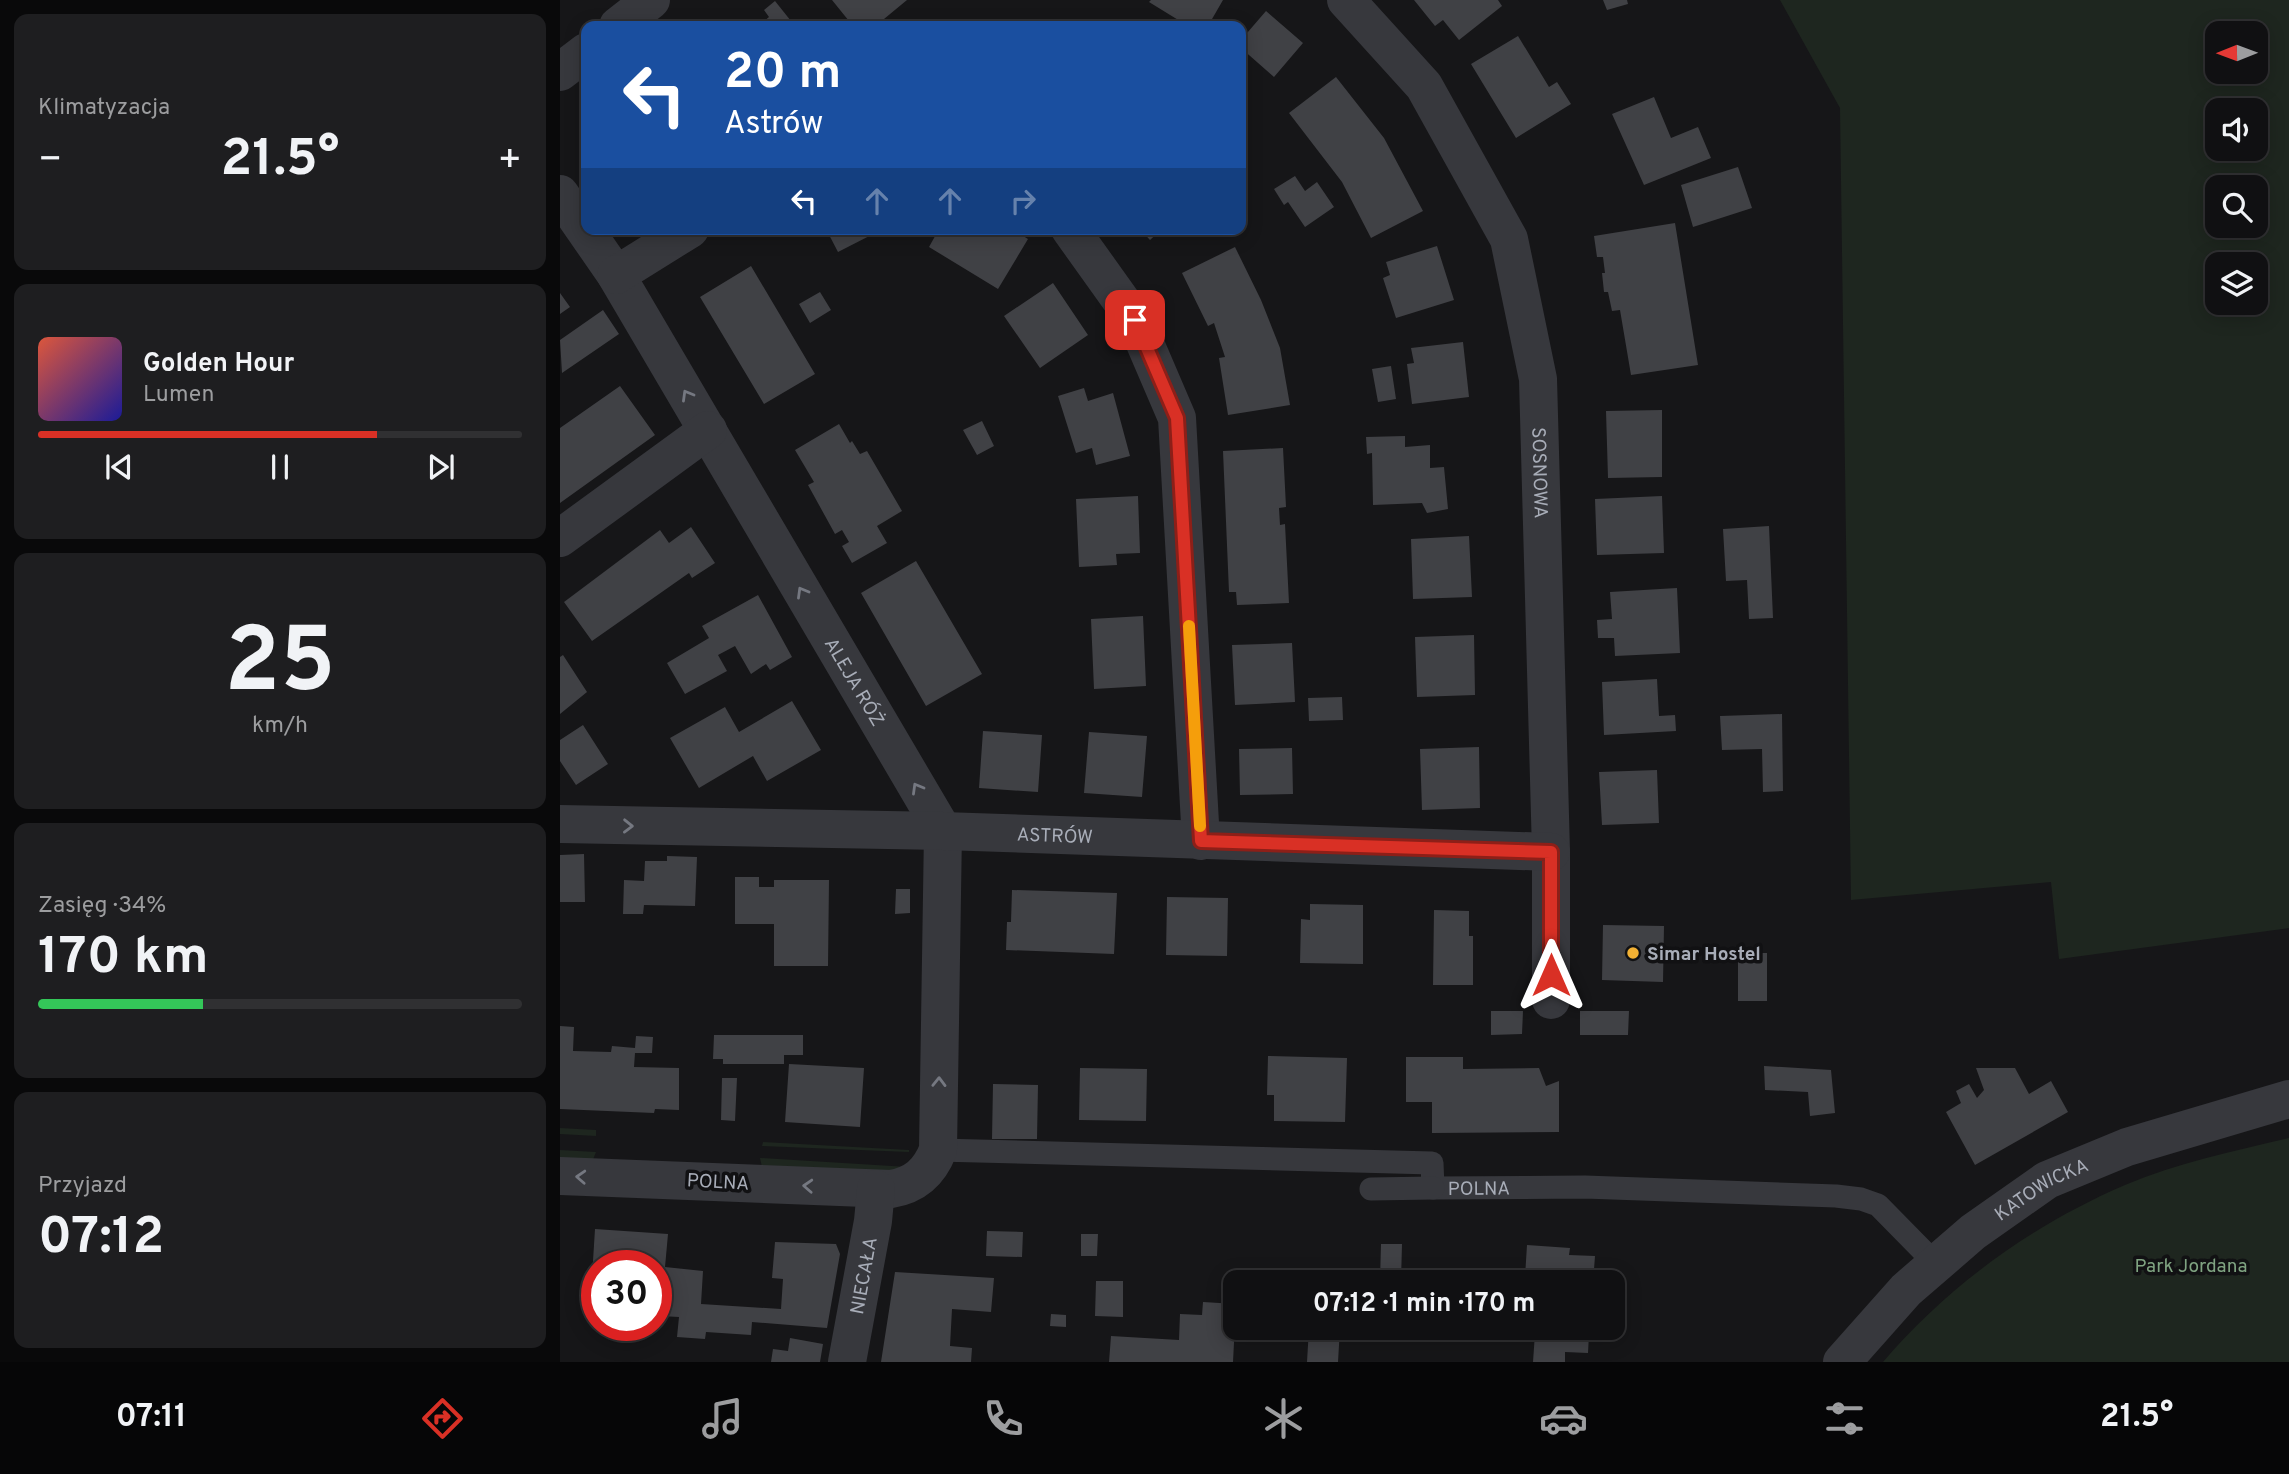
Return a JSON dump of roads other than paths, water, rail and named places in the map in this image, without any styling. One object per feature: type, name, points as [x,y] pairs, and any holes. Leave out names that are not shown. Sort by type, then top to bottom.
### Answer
[{"type":"street","points":[[624,21],[651,0]]},
{"type":"street","name":"SOSNOWA","points":[[1346,0],[1424,86],[1509,239],[1538,379],[1551,852],[1551,1000]]},
{"type":"street","points":[[560,72],[581,56]]},
{"type":"street","name":"ALEJA RÓŻ","points":[[560,194],[581,224]]},
{"type":"street","name":"ALEJA RÓŻ","points":[[589,235],[617,275],[943,831]]},
{"type":"street","points":[[617,275],[680,235]]},
{"type":"street","points":[[1074,235],[1135,320],[1177,418],[1201,841]]},
{"type":"street","points":[[560,538],[708,430]]},
{"type":"street","name":"ASTRÓW","points":[[560,824],[943,831],[1551,852]]},
{"type":"street","points":[[876,1189],[907,1186],[922,1177],[933,1164],[938,1150],[943,831]]},
{"type":"street","name":"KATOWICKA","points":[[1842,1362],[1906,1290],[1973,1232],[2047,1180],[2127,1147],[2289,1099]]},
{"type":"street","name":"POLNA","points":[[560,1176],[876,1189]]},
{"type":"street","name":"NIECAŁA","points":[[847,1362],[873,1221],[876,1189]]},
{"type":"lane","name":"POLNA","points":[[938,1150],[1432,1163],[1433,1188],[1585,1187],[1836,1196],[1861,1199],[1878,1205],[1936,1264]]},
{"type":"lane","points":[[1371,1189],[1433,1188]]},
{"type":"place","name":"Simar Hostel","points":[[1633,953]]},
{"type":"park label","name":"Park Jordana","points":[[2191,1265]]}]
